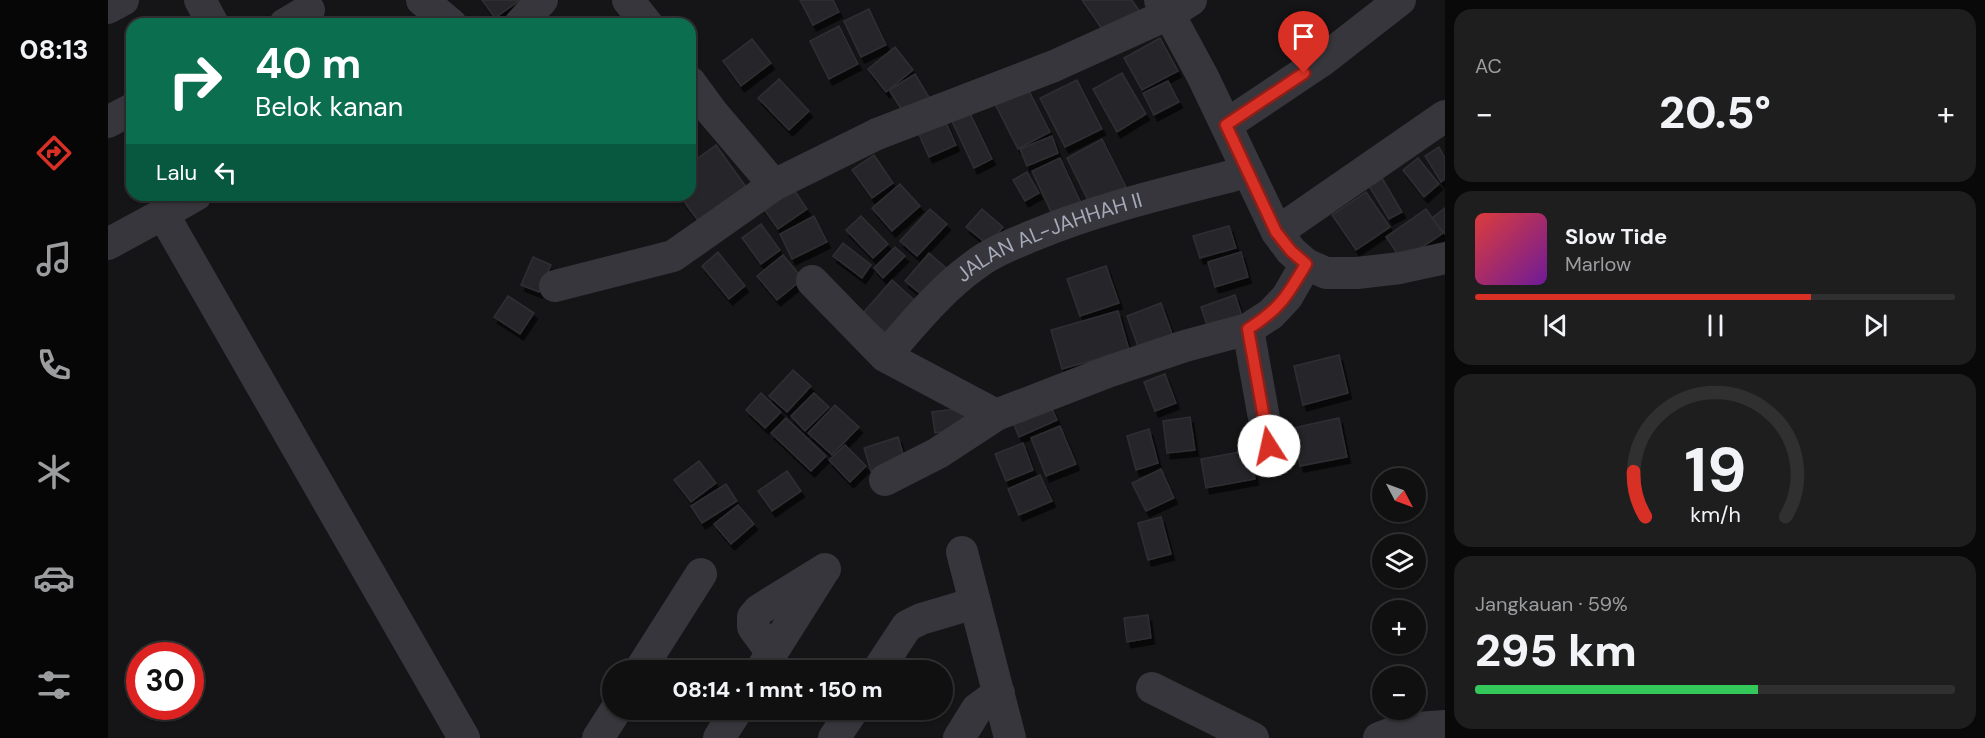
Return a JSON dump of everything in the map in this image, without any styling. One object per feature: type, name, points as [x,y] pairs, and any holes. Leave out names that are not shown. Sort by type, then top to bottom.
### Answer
[{"type":"street","points":[[108,8],[123,0]]},
{"type":"street","points":[[200,0],[210,18]]},
{"type":"street","points":[[422,0],[444,18]]},
{"type":"street","points":[[526,18],[542,0]]},
{"type":"street","points":[[628,0],[642,18]]},
{"type":"street","points":[[1226,125],[1323,60],[1400,0]]},
{"type":"street","points":[[555,286],[673,256],[774,185],[877,134],[1054,66],[1173,5],[1247,172],[1276,232],[1291,251],[1306,264],[1326,273],[1357,273],[1400,268],[1445,258]]},
{"type":"street","points":[[696,90],[774,185]]},
{"type":"street","points":[[108,122],[126,112]]},
{"type":"street","points":[[1276,232],[1445,116]]},
{"type":"street","name":"JALAN AL-JAHHAH II","points":[[885,356],[954,281],[976,263],[998,251],[1078,217],[1247,172]]},
{"type":"street","points":[[108,244],[186,201]]},
{"type":"street","points":[[163,214],[464,738]]},
{"type":"street","points":[[885,480],[938,453],[996,415],[1121,367],[1248,329],[1271,314],[1287,297],[1306,264]]},
{"type":"street","points":[[812,281],[885,356],[996,415]]},
{"type":"street","points":[[1248,329],[1269,446]]},
{"type":"street","points":[[962,552],[1010,738]]},
{"type":"street","points":[[646,660],[701,574]]},
{"type":"street","points":[[885,660],[907,626],[921,619],[975,603]]},
{"type":"street","points":[[1152,688],[1207,727],[1253,738]]},
{"type":"street","points":[[959,738],[977,709],[999,693]]},
{"type":"street","points":[[598,738],[610,720]]},
{"type":"street","points":[[719,738],[731,720]]},
{"type":"street","points":[[834,738],[846,720]]},
{"type":"street","points":[[1379,738],[1403,729],[1445,726]]},
{"type":"building","points":[[482,0],[520,0],[495,18]]},
{"type":"building","points":[[800,0],[833,0],[839,12],[813,25]]},
{"type":"building","points":[[1082,0],[1132,0],[1142,15],[1108,38]]},
{"type":"building","points":[[869,9],[886,45],[861,57],[844,21]]},
{"type":"building","points":[[839,26],[858,64],[829,79],[810,41]]},
{"type":"building","points":[[1160,38],[1178,71],[1142,90],[1124,58]]},
{"type":"building","points":[[752,39],[771,63],[741,86],[723,61]]},
{"type":"building","points":[[895,47],[913,70],[886,92],[868,69]]},
{"type":"building","points":[[1122,73],[1146,114],[1117,132],[1093,89]]},
{"type":"building","points":[[915,74],[930,99],[905,115],[889,90]]},
{"type":"building","points":[[779,79],[809,111],[789,130],[758,98]]},
{"type":"building","points":[[1077,80],[1102,129],[1065,147],[1040,98]]},
{"type":"building","points":[[1168,81],[1179,102],[1154,115],[1143,93]]},
{"type":"building","points":[[1026,85],[1050,132],[1018,149],[994,102]]},
{"type":"building","points":[[969,111],[992,159],[974,168],[951,119]]},
{"type":"building","points":[[944,118],[956,145],[929,157],[917,130]]},
{"type":"building","points":[[1052,136],[1058,153],[1027,166],[1020,149]]},
{"type":"building","points":[[1102,139],[1126,187],[1091,206],[1067,158]]},
{"type":"building","points":[[716,145],[749,191],[702,226],[683,201],[696,201],[696,160]]},
{"type":"building","points":[[1439,147],[1445,158],[1445,179],[1441,182],[1425,156]]},
{"type":"building","points":[[874,155],[893,183],[872,198],[852,170]]},
{"type":"building","points":[[1060,158],[1081,203],[1053,216],[1032,171]]},
{"type":"building","points":[[1418,158],[1439,184],[1424,197],[1403,170]]},
{"type":"building","points":[[1027,172],[1039,193],[1025,201],[1013,180]]},
{"type":"building","points":[[1382,178],[1402,212],[1389,219],[1369,186]]},
{"type":"building","points":[[900,184],[920,206],[892,231],[872,208]]},
{"type":"building","points":[[791,185],[807,209],[778,229],[761,205]]},
{"type":"building","points":[[1366,192],[1390,227],[1356,250],[1332,215]]},
{"type":"building","points":[[1445,208],[1445,234],[1432,218]]},
{"type":"building","points":[[930,209],[947,224],[917,256],[900,241]]},
{"type":"building","points":[[982,209],[1003,227],[988,245],[966,227]]},
{"type":"building","points":[[1426,209],[1443,233],[1402,261],[1386,237]]},
{"type":"building","points":[[814,216],[827,242],[792,259],[780,234]]},
{"type":"building","points":[[861,216],[888,244],[873,258],[846,230]]},
{"type":"building","points":[[761,224],[780,250],[761,264],[742,238]]},
{"type":"building","points":[[1229,226],[1236,248],[1200,258],[1193,236]]},
{"type":"building","points":[[843,243],[871,265],[862,278],[833,256]]},
{"type":"building","points":[[895,247],[905,256],[883,278],[874,268]]},
{"type":"building","points":[[718,252],[745,286],[729,299],[702,266]]},
{"type":"building","points":[[1241,252],[1248,277],[1215,287],[1208,262]]},
{"type":"building","points":[[929,253],[953,274],[930,302],[905,281]]},
{"type":"building","points":[[783,255],[803,279],[777,300],[757,276]]},
{"type":"building","points":[[533,257],[551,265],[539,292],[521,285]]},
{"type":"building","points":[[1106,266],[1119,303],[1080,316],[1067,279]]},
{"type":"building","points":[[892,280],[923,308],[894,340],[863,313]]},
{"type":"building","points":[[1235,295],[1243,319],[1209,331],[1201,307]]},
{"type":"building","points":[[508,296],[534,313],[520,334],[494,317]]},
{"type":"building","points":[[1161,303],[1174,339],[1140,352],[1127,316]]},
{"type":"building","points":[[1118,311],[1129,350],[1062,369],[1051,330]]},
{"type":"building","points":[[1339,355],[1348,393],[1303,405],[1294,366]]},
{"type":"building","points":[[793,370],[811,386],[787,412],[769,396]]},
{"type":"building","points":[[1165,374],[1176,403],[1155,411],[1144,382]]},
{"type":"building","points":[[761,393],[781,412],[765,428],[746,410]]},
{"type":"building","points":[[814,393],[829,407],[805,431],[791,416]]},
{"type":"building","points":[[1049,401],[1057,420],[1019,437],[1011,418]]},
{"type":"building","points":[[835,405],[859,427],[832,455],[808,433]]},
{"type":"building","points":[[971,407],[973,428],[935,433],[932,412]]},
{"type":"building","points":[[1190,417],[1195,450],[1167,453],[1163,421]]},
{"type":"building","points":[[786,418],[826,456],[811,471],[771,433]]},
{"type":"building","points":[[1339,418],[1347,457],[1300,466],[1293,428]]},
{"type":"building","points":[[1060,426],[1076,464],[1046,476],[1031,438]]},
{"type":"building","points":[[1149,429],[1158,463],[1136,470],[1127,436]]},
{"type":"building","points":[[898,437],[905,460],[871,471],[864,448]]},
{"type":"building","points":[[1023,443],[1033,470],[1006,481],[995,454]]},
{"type":"building","points":[[845,445],[866,466],[850,482],[829,460]]},
{"type":"building","points":[[1250,450],[1255,479],[1206,488],[1201,459]]},
{"type":"building","points":[[699,461],[716,483],[691,502],[674,480]]},
{"type":"building","points":[[1161,469],[1174,498],[1146,511],[1132,483]]},
{"type":"building","points":[[787,471],[801,491],[772,511],[758,491]]},
{"type":"building","points":[[1040,475],[1052,501],[1019,515],[1008,489]]},
{"type":"building","points":[[726,484],[737,501],[702,523],[691,506]]},
{"type":"building","points":[[738,505],[754,524],[731,544],[714,524]]},
{"type":"building","points":[[1161,517],[1171,554],[1148,560],[1138,523]]},
{"type":"building","points":[[1148,615],[1151,638],[1127,642],[1124,618]]},
{"type":"route","points":[[1269,446],[1248,329],[1271,314],[1287,297],[1306,264],[1291,251],[1276,232],[1226,125],[1304,73]]}]
